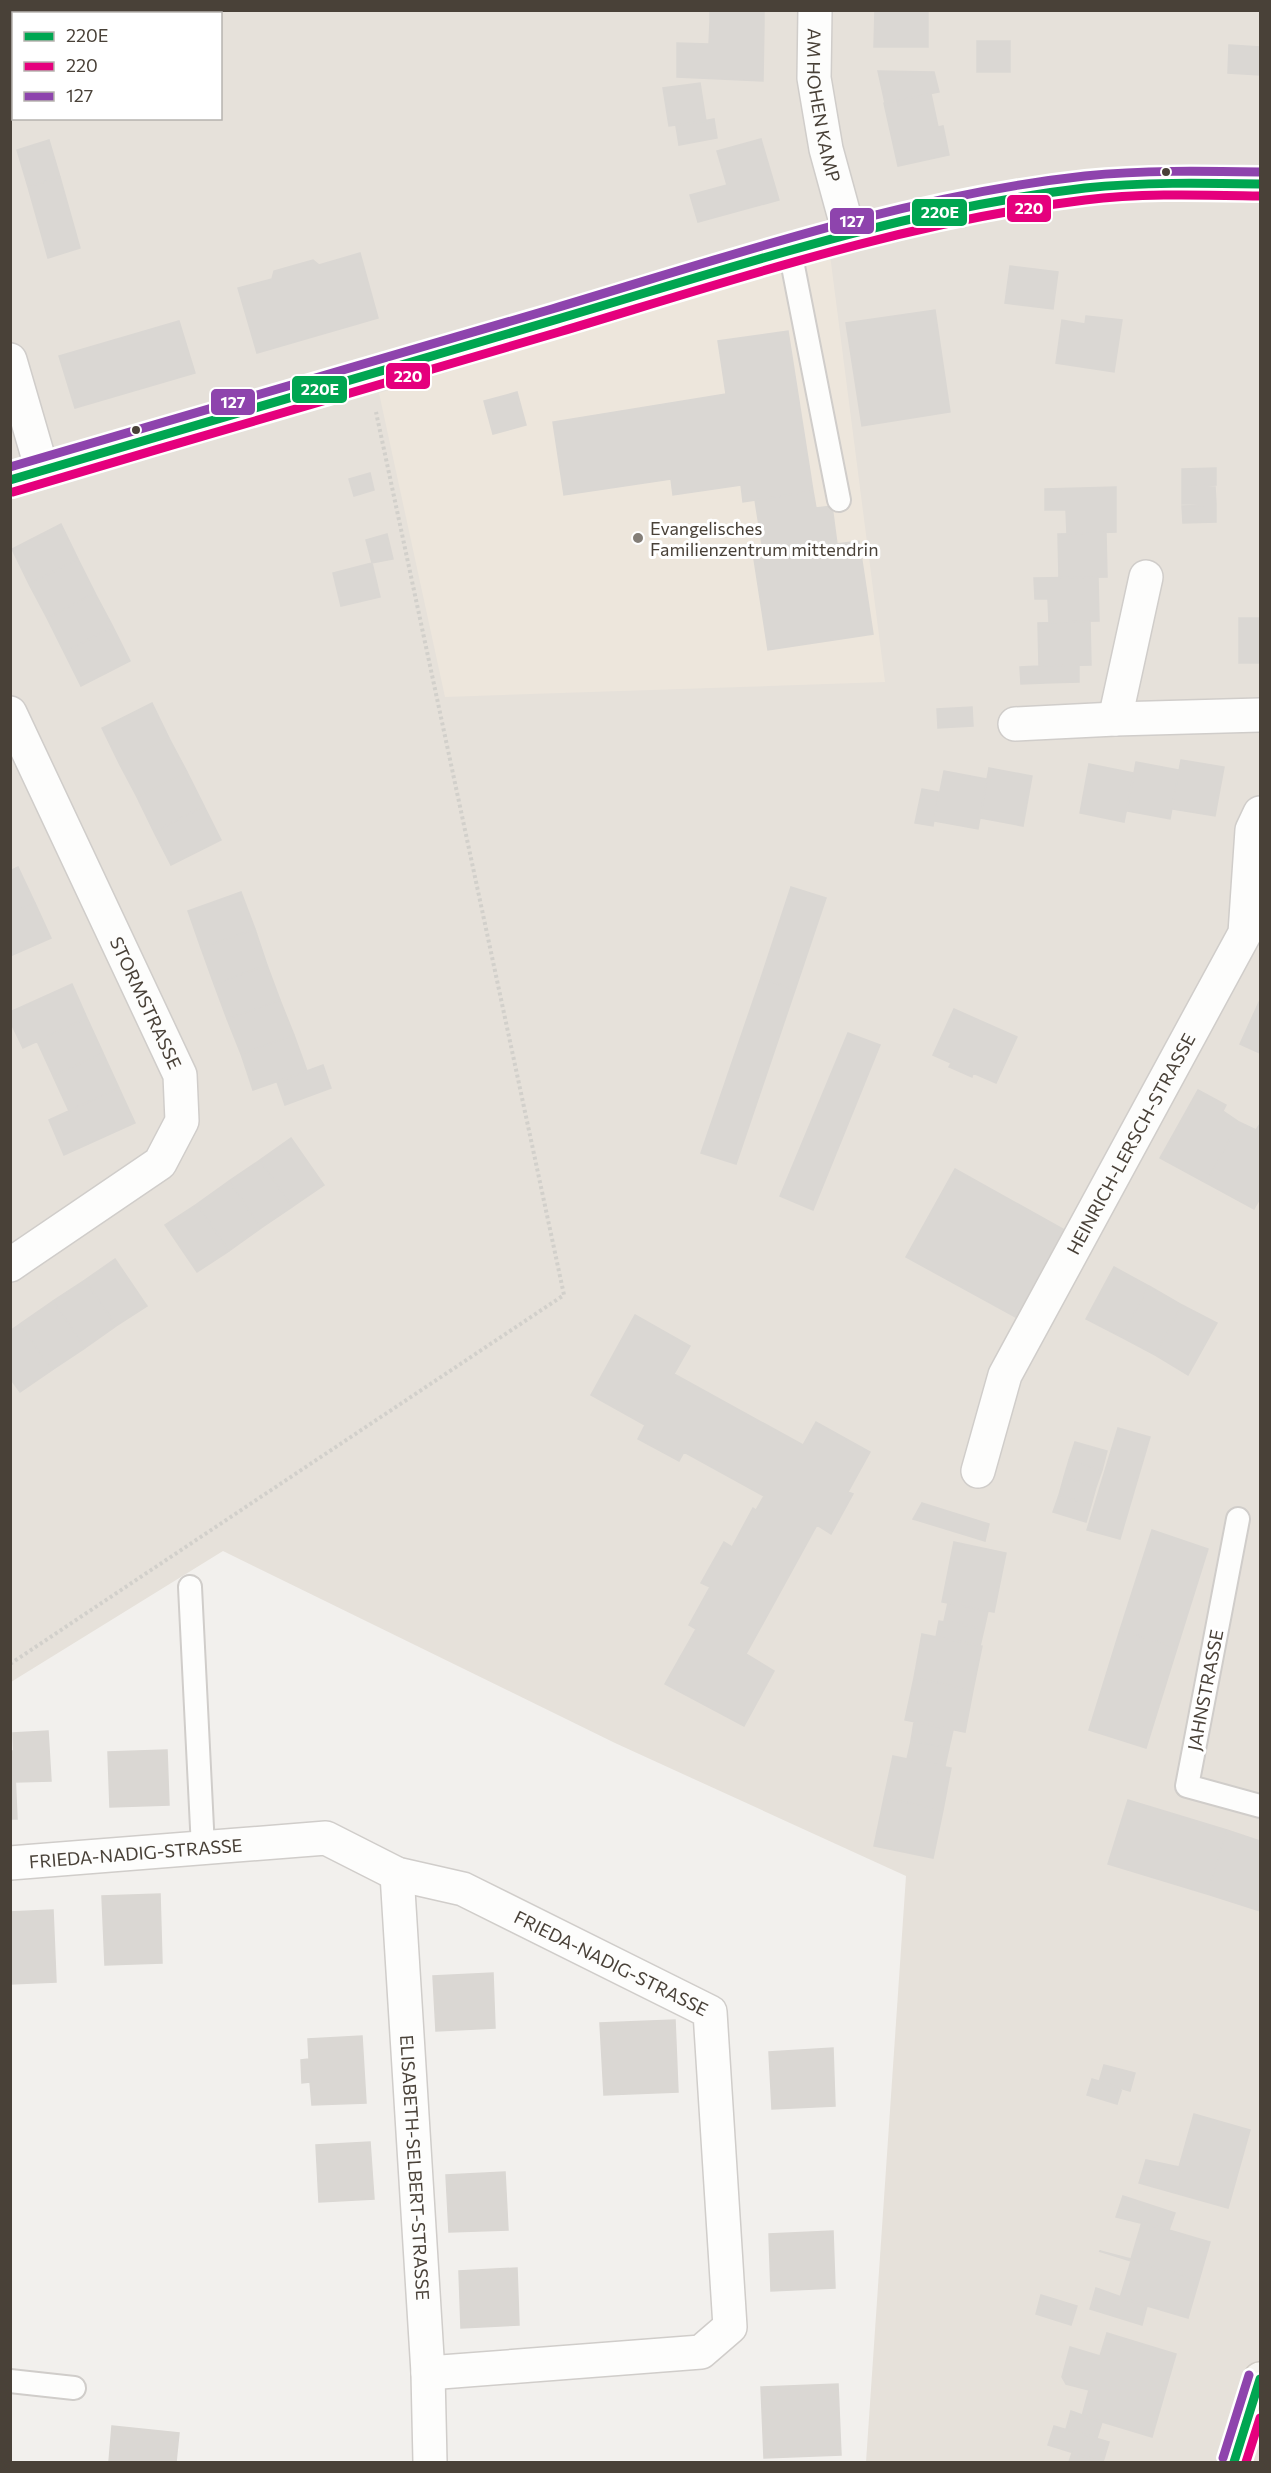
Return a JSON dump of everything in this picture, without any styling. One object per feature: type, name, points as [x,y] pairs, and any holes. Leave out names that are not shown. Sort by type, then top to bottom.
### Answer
[{"type":"main road","points":[[1234,2463],[1260,2379]]},
{"type":"street","name":"AM HOHEN KAMP","points":[[815,10],[814,78],[826,149],[849,234]]},
{"type":"street","points":[[10,480],[849,234],[1019,196],[1122,184],[1260,184]]},
{"type":"street","points":[[10,360],[42,470]]},
{"type":"street","points":[[1115,719],[1146,577]]},
{"type":"street","name":"STORMSTRASSE","points":[[10,713],[180,1075],[182,1121],[160,1163],[10,1264]]},
{"type":"street","points":[[1016,724],[1260,715]]},
{"type":"street","name":"HEINRICH-LERSCH-STRASSE","points":[[978,1471],[1005,1375],[1245,933],[1252,830],[1260,813]]},
{"type":"street","name":"FRIEDA-NADIG-STRASSE","points":[[10,1863],[326,1838],[397,1874],[463,1889],[710,2012],[730,2327],[700,2352],[428,2373]]},
{"type":"street","name":"ELISABETH-SELBERT-STRASSE","points":[[397,1874],[428,2373],[430,2463]]},
{"type":"lane","points":[[790,251],[839,500]]},
{"type":"lane","name":"JAHNSTRASSE","points":[[1238,1519],[1187,1785],[1260,1806]]},
{"type":"lane","points":[[190,1587],[204,1848]]},
{"type":"lane","points":[[10,2381],[74,2388]]},
{"type":"path","points":[[10,1664],[564,1295],[368,376]]},
{"type":"shaded area","points":[[11,11],[1260,11],[1260,2462],[866,2462],[906,1876],[615,1743],[223,1551],[11,1682]]},
{"type":"shaded area","name":"Evangelisches Familienzentrum mittendrin","points":[[830,255],[885,682],[445,697],[379,393]]},
{"type":"building","points":[[10,10],[91,10],[91,12],[12,12],[12,67],[10,67]]},
{"type":"building","points":[[91,10],[191,10],[186,12],[91,12]]},
{"type":"building","points":[[710,10],[764,10],[764,22],[710,22]]},
{"type":"building","points":[[875,10],[928,10],[928,47],[874,47]]},
{"type":"building","points":[[710,22],[764,22],[763,81],[677,77],[677,43],[709,44]]},
{"type":"building","points":[[977,41],[1010,41],[1010,72],[977,72]]},
{"type":"building","points":[[1229,45],[1260,47],[1260,75],[1228,73]]},
{"type":"building","points":[[878,71],[934,72],[939,92],[885,103]]},
{"type":"building","points":[[700,83],[706,121],[669,126],[663,88]]},
{"type":"building","points":[[931,94],[938,127],[943,126],[949,155],[898,166],[884,103]]},
{"type":"building","points":[[714,119],[717,138],[679,145],[676,126]]},
{"type":"building","points":[[761,139],[779,200],[698,222],[690,195],[727,185],[717,151]]},
{"type":"building","points":[[49,140],[60,177],[28,187],[17,150]]},
{"type":"building","points":[[60,177],[80,248],[48,258],[28,187]]},
{"type":"building","points":[[360,253],[378,318],[257,353],[238,288],[272,279],[274,271],[313,260],[319,265]]},
{"type":"building","points":[[1010,266],[1058,272],[1053,309],[1005,303]]},
{"type":"building","points":[[935,310],[950,412],[862,426],[846,323]]},
{"type":"building","points":[[1086,316],[1122,320],[1114,372],[1056,363],[1062,320],[1085,324]]},
{"type":"building","points":[[179,321],[195,373],[75,408],[59,356]]},
{"type":"building","points":[[788,331],[813,491],[743,502],[741,485],[673,495],[671,479],[564,495],[553,422],[726,394],[718,341]]},
{"type":"building","points":[[517,392],[526,425],[493,434],[484,401]]},
{"type":"building","points":[[1216,468],[1216,485],[1182,487],[1182,469]]},
{"type":"building","points":[[370,473],[374,490],[354,496],[349,479]]},
{"type":"building","points":[[1116,487],[1116,532],[1067,534],[1066,510],[1045,510],[1045,489]]},
{"type":"building","points":[[1182,487],[1215,487],[1216,504],[1182,504]]},
{"type":"building","points":[[813,491],[816,508],[832,506],[837,544],[859,541],[873,634],[768,650],[754,559],[764,557],[755,500]]},
{"type":"building","points":[[1216,505],[1216,522],[1183,523],[1182,506]]},
{"type":"building","points":[[61,524],[78,559],[29,584],[12,549]]},
{"type":"building","points":[[1106,533],[1107,577],[1059,578],[1058,534]]},
{"type":"building","points":[[387,534],[393,559],[372,563],[366,540]]},
{"type":"building","points":[[78,559],[95,593],[47,618],[29,584]]},
{"type":"building","points":[[372,563],[380,597],[341,606],[333,573]]},
{"type":"building","points":[[1098,577],[1099,621],[1049,622],[1048,599],[1035,599],[1034,578]]},
{"type":"building","points":[[95,593],[113,627],[64,652],[47,618]]},
{"type":"building","points":[[1239,618],[1260,618],[1260,663],[1239,663]]},
{"type":"building","points":[[1090,621],[1091,665],[1039,666],[1038,623]]},
{"type":"building","points":[[113,627],[130,661],[81,686],[64,652]]},
{"type":"building","points":[[1079,665],[1079,682],[1045,683],[1045,666]]},
{"type":"building","points":[[1045,666],[1045,683],[1021,684],[1020,667]]},
{"type":"building","points":[[152,703],[169,738],[119,763],[102,728]]},
{"type":"building","points":[[972,707],[973,726],[938,728],[937,709]]},
{"type":"building","points":[[169,738],[187,772],[137,797],[119,763]]},
{"type":"building","points":[[1181,760],[1224,767],[1215,816],[1172,809]]},
{"type":"building","points":[[1136,762],[1179,770],[1170,819],[1127,811]]},
{"type":"building","points":[[1089,764],[1134,773],[1124,822],[1080,813]]},
{"type":"building","points":[[989,768],[1032,776],[1023,826],[980,818]]},
{"type":"building","points":[[944,771],[987,779],[978,829],[934,821]]},
{"type":"building","points":[[187,772],[204,806],[154,832],[137,797]]},
{"type":"building","points":[[922,789],[939,792],[933,826],[915,823]]},
{"type":"building","points":[[204,806],[221,840],[171,865],[154,832]]},
{"type":"building","points":[[18,867],[35,903],[10,914],[10,871]]},
{"type":"building","points":[[791,887],[826,898],[795,990],[761,978]]},
{"type":"building","points":[[241,892],[255,929],[201,948],[188,911]]},
{"type":"building","points":[[35,903],[51,938],[10,956],[10,914]]},
{"type":"building","points":[[255,929],[267,965],[214,984],[201,948]]},
{"type":"building","points":[[267,965],[280,1000],[227,1019],[214,984]]},
{"type":"building","points":[[761,978],[795,990],[736,1164],[701,1153]]},
{"type":"building","points":[[72,984],[87,1018],[23,1048],[10,1021],[10,1012]]},
{"type":"building","points":[[280,1000],[294,1035],[241,1054],[227,1019]]},
{"type":"building","points":[[1260,1000],[1260,1053],[1240,1044]]},
{"type":"building","points":[[954,1009],[1017,1037],[996,1083],[973,1073],[972,1077],[949,1067],[951,1063],[933,1055]]},
{"type":"building","points":[[87,1018],[103,1053],[53,1076],[37,1041]]},
{"type":"building","points":[[848,1033],[880,1045],[813,1210],[780,1196]]},
{"type":"building","points":[[294,1035],[307,1071],[253,1090],[241,1054]]},
{"type":"building","points":[[103,1053],[119,1088],[69,1111],[53,1076]]},
{"type":"building","points":[[323,1065],[331,1088],[285,1105],[277,1082]]},
{"type":"building","points":[[119,1088],[135,1123],[64,1155],[49,1120]]},
{"type":"building","points":[[1198,1090],[1226,1105],[1223,1111],[1239,1122],[1206,1183],[1160,1158]]},
{"type":"building","points":[[1239,1122],[1256,1130],[1260,1124],[1260,1198],[1254,1209],[1206,1183]]},
{"type":"building","points":[[291,1138],[324,1185],[292,1207],[260,1160]]},
{"type":"building","points":[[260,1160],[292,1207],[261,1228],[229,1181]]},
{"type":"building","points":[[955,1169],[1070,1233],[1021,1320],[906,1257]]},
{"type":"building","points":[[229,1181],[261,1228],[229,1251],[197,1204]]},
{"type":"building","points":[[197,1204],[229,1251],[197,1272],[165,1225]]},
{"type":"building","points":[[115,1259],[147,1306],[116,1326],[85,1280]]},
{"type":"building","points":[[1114,1267],[1149,1286],[1121,1337],[1086,1319]]},
{"type":"building","points":[[85,1280],[116,1326],[85,1348],[53,1301]]},
{"type":"building","points":[[1149,1286],[1182,1305],[1155,1355],[1121,1337]]},
{"type":"building","points":[[53,1301],[85,1348],[52,1370],[20,1324]]},
{"type":"building","points":[[1182,1305],[1217,1323],[1188,1375],[1155,1355]]},
{"type":"building","points":[[635,1315],[690,1346],[674,1374],[803,1445],[816,1422],[870,1452],[848,1492],[853,1494],[831,1534],[817,1525],[746,1654],[774,1671],[744,1726],[665,1684],[696,1629],[689,1625],[710,1587],[701,1583],[724,1542],[732,1547],[753,1508],[756,1510],[764,1496],[684,1452],[679,1461],[638,1439],[645,1425],[591,1395]]},
{"type":"building","points":[[20,1324],[52,1370],[20,1392],[10,1378],[10,1331]]},
{"type":"building","points":[[1118,1428],[1150,1437],[1120,1539],[1087,1530]]},
{"type":"building","points":[[1075,1442],[1107,1451],[1102,1470],[1069,1460]]},
{"type":"building","points":[[1069,1460],[1102,1470],[1096,1487],[1064,1477]]},
{"type":"building","points":[[1064,1477],[1096,1487],[1091,1505],[1059,1495]]},
{"type":"building","points":[[1059,1495],[1091,1505],[1086,1522],[1053,1512]]},
{"type":"building","points":[[922,1503],[989,1524],[985,1541],[913,1519]]},
{"type":"building","points":[[1152,1530],[1208,1549],[1177,1648],[1120,1630]]},
{"type":"building","points":[[954,1542],[1006,1553],[994,1612],[942,1602]]},
{"type":"building","points":[[948,1603],[988,1611],[984,1629],[944,1621]]},
{"type":"building","points":[[939,1621],[984,1629],[980,1646],[936,1637]]},
{"type":"building","points":[[1120,1630],[1177,1648],[1146,1748],[1089,1730]]},
{"type":"building","points":[[922,1634],[982,1646],[973,1690],[914,1678]]},
{"type":"building","points":[[914,1678],[973,1690],[965,1732],[905,1720]]},
{"type":"building","points":[[914,1722],[953,1730],[949,1748],[911,1741]]},
{"type":"building","points":[[48,1731],[51,1781],[15,1782],[13,1733]]},
{"type":"building","points":[[911,1741],[949,1748],[945,1766],[907,1759]]},
{"type":"building","points":[[167,1750],[169,1805],[110,1807],[108,1752]]},
{"type":"building","points":[[10,1751],[14,1751],[17,1819],[10,1819]]},
{"type":"building","points":[[893,1756],[951,1768],[943,1810],[884,1798]]},
{"type":"building","points":[[884,1798],[943,1810],[933,1858],[874,1846]]},
{"type":"building","points":[[1128,1800],[1227,1830],[1207,1894],[1108,1864]]},
{"type":"building","points":[[1227,1830],[1260,1841],[1260,1911],[1207,1894]]},
{"type":"building","points":[[160,1894],[162,1963],[105,1965],[102,1896]]},
{"type":"building","points":[[53,1910],[56,1982],[10,1984],[10,1912]]},
{"type":"building","points":[[493,1973],[495,2028],[436,2031],[433,1976]]},
{"type":"building","points":[[675,2020],[678,2092],[604,2095],[600,2023]]},
{"type":"building","points":[[362,2036],[366,2103],[312,2105],[310,2082],[302,2083],[301,2060],[309,2059],[308,2039]]},
{"type":"building","points":[[833,2048],[835,2106],[772,2109],[769,2052]]},
{"type":"building","points":[[1104,2065],[1135,2073],[1130,2091],[1099,2082]]},
{"type":"building","points":[[1092,2079],[1122,2088],[1117,2104],[1087,2095]]},
{"type":"building","points":[[1194,2114],[1250,2130],[1228,2208],[1139,2183],[1146,2160],[1179,2167]]},
{"type":"building","points":[[370,2142],[374,2199],[319,2202],[316,2145]]},
{"type":"building","points":[[505,2172],[508,2230],[449,2232],[446,2175]]},
{"type":"building","points":[[1123,2196],[1175,2213],[1169,2230],[1116,2217]]},
{"type":"building","points":[[1142,2222],[1210,2242],[1199,2280],[1100,2251],[1131,2259]]},
{"type":"building","points":[[833,2231],[835,2288],[771,2291],[769,2234]]},
{"type":"building","points":[[1099,2251],[1199,2280],[1188,2318],[1120,2298],[1131,2261]]},
{"type":"building","points":[[517,2268],[519,2325],[461,2328],[459,2271]]},
{"type":"building","points":[[1096,2288],[1147,2306],[1142,2325],[1090,2309]]},
{"type":"building","points":[[1041,2295],[1077,2306],[1071,2325],[1036,2314]]},
{"type":"building","points":[[1107,2333],[1176,2354],[1152,2437],[1082,2416],[1089,2390],[1066,2384],[1062,2377],[1070,2347],[1100,2356]]},
{"type":"building","points":[[838,2384],[841,2455],[764,2458],[761,2387]]},
{"type":"building","points":[[1071,2411],[1102,2422],[1097,2438],[1066,2429]]},
{"type":"building","points":[[112,2426],[179,2433],[176,2462],[109,2462]]},
{"type":"building","points":[[1054,2426],[1109,2442],[1103,2462],[1048,2445]]},
{"type":"building","points":[[1072,2453],[1101,2462],[1069,2462]]},
{"type":"transit line","name":"127","points":[[10,467],[750,249],[883,213],[1017,185],[1085,176],[1151,172],[1260,172]]},
{"type":"transit line","name":"220E","points":[[10,480],[753,261],[885,225],[951,210],[1085,188],[1194,183],[1260,184]]},
{"type":"transit line","name":"220","points":[[13,492],[754,273],[885,238],[1018,210],[1085,200],[1151,195],[1260,196]]},
{"type":"transit line","name":"127","points":[[1223,2458],[1249,2375]]},
{"type":"transit line","name":"220E","points":[[1234,2462],[1260,2379]]},
{"type":"transit line","name":"220","points":[[1246,2462],[1260,2418]]},
{"type":"place","name":"Evangelisches Familienzentrum mittendrin","points":[[638,538]]}]
